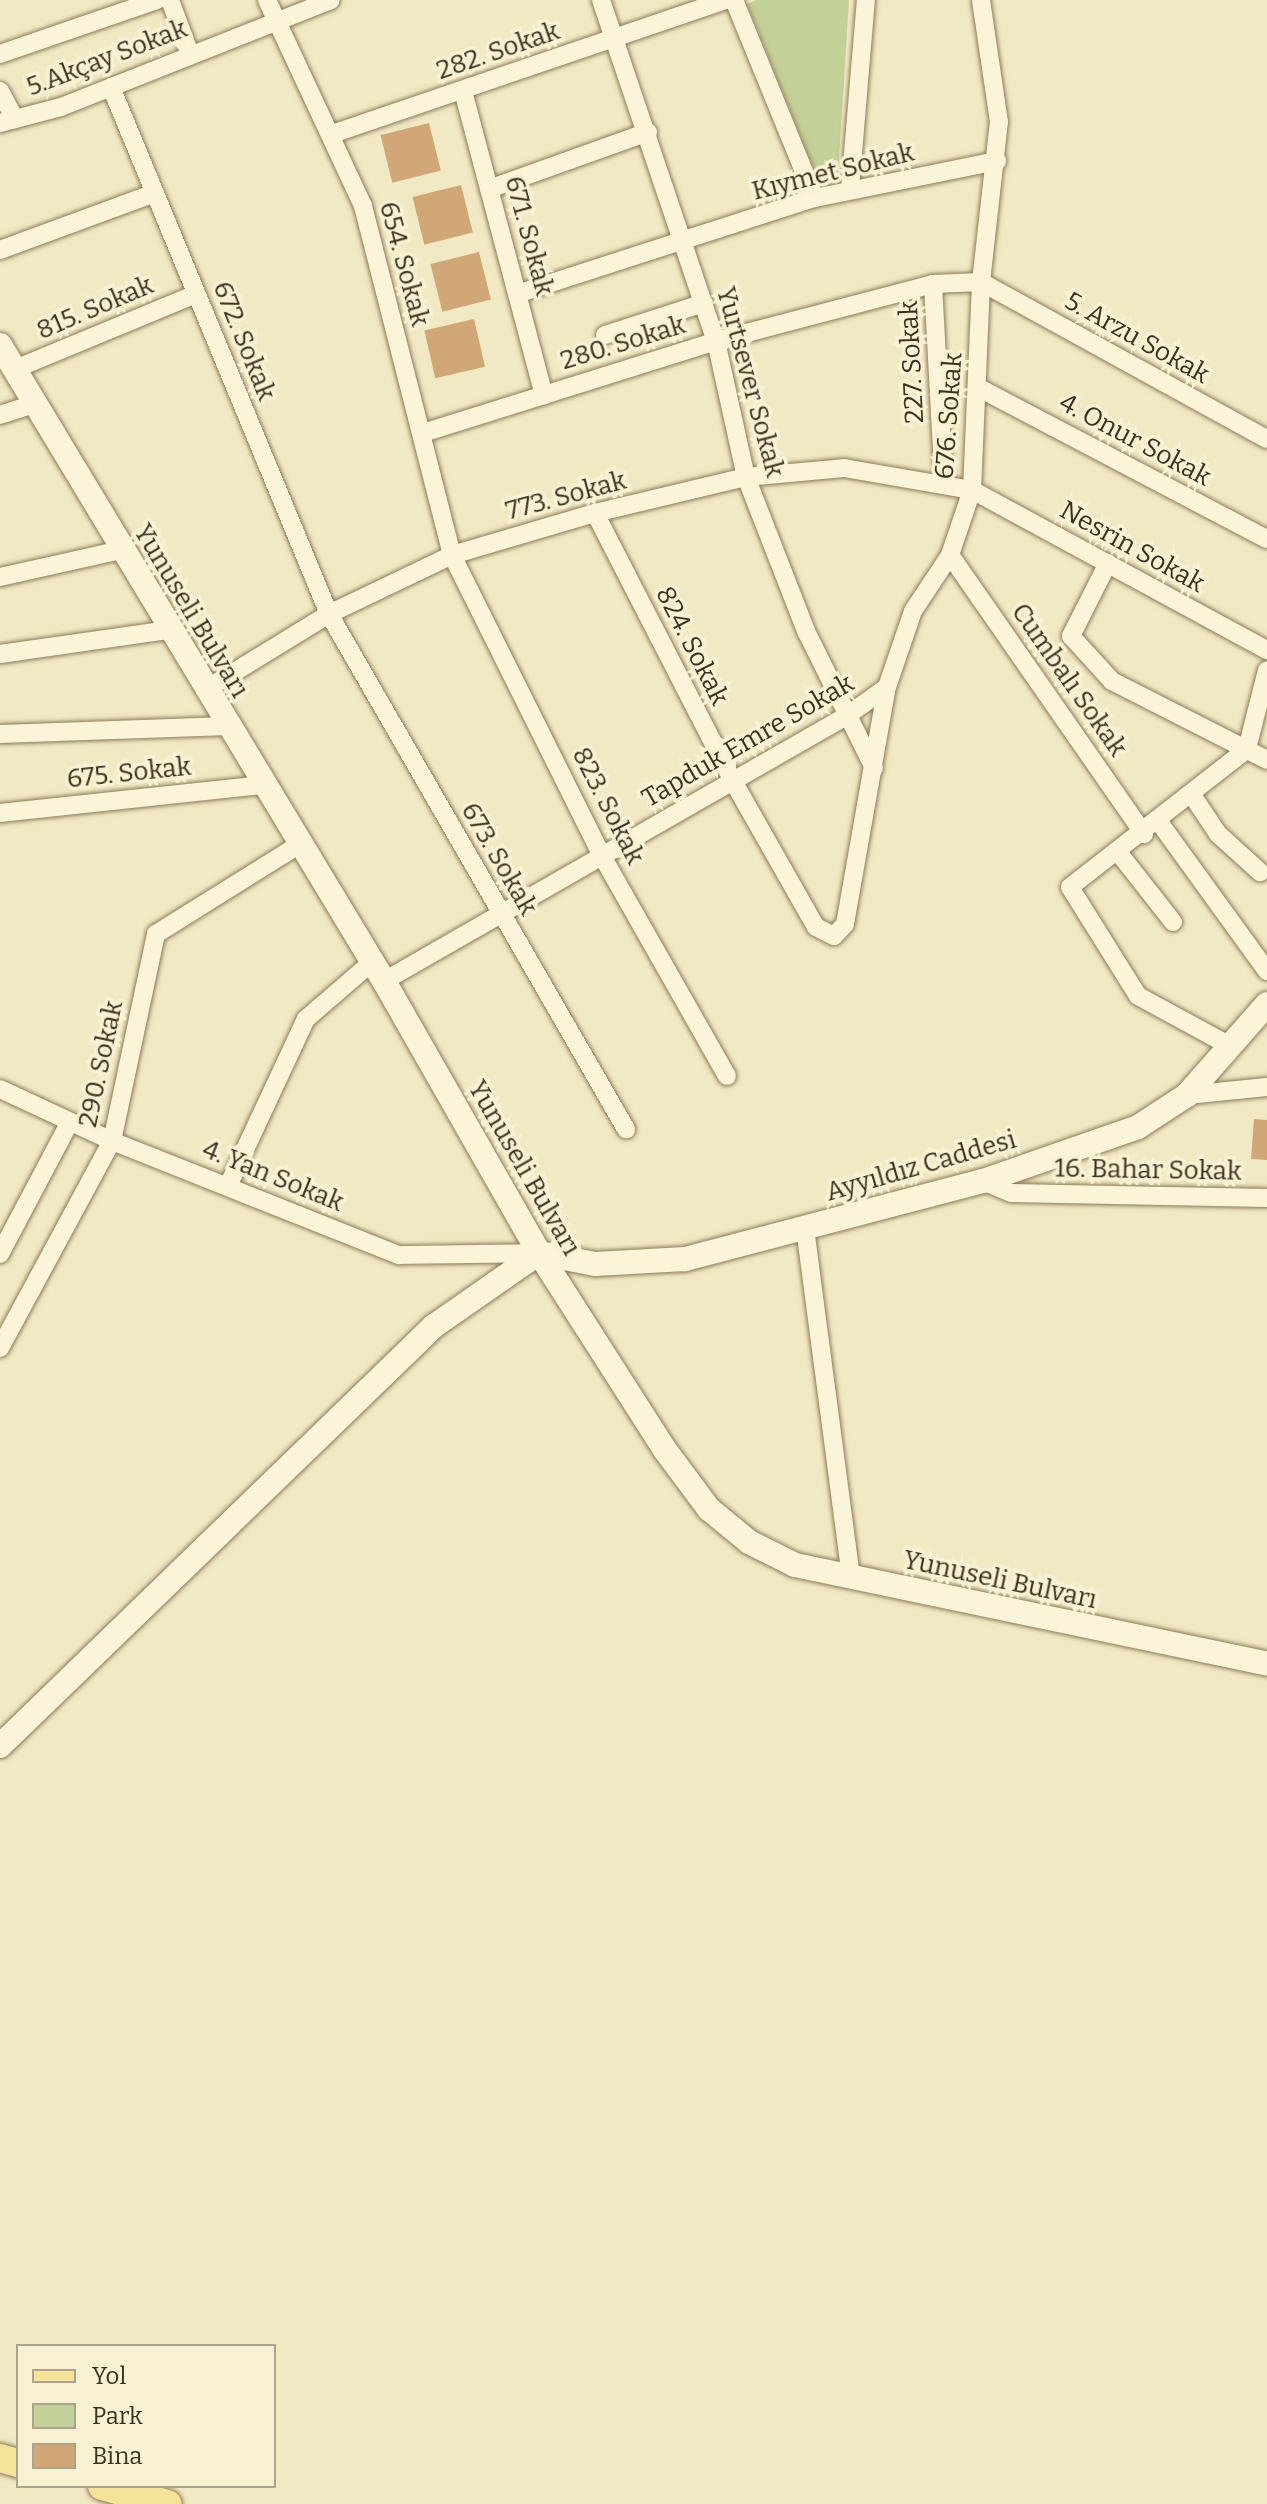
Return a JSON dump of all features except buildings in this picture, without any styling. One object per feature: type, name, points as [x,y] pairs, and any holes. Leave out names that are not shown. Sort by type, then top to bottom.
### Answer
[{"type":"main road","name":"Yunuseli Bulvarı","points":[[0,345],[205,690],[378,971],[539,1253],[665,1450],[709,1509],[749,1542],[795,1565],[1267,1664]]},
{"type":"main road","name":"Ayyıldız Caddesi","points":[[539,1253],[595,1264],[685,1259],[983,1181],[1138,1127],[1187,1095],[1267,1004]]},
{"type":"main road","points":[[0,1746],[434,1326],[539,1253]]},
{"type":"main road","points":[[109,2488],[168,2504]]},
{"type":"street","points":[[0,54],[157,0]]},
{"type":"street","points":[[170,0],[190,54]]},
{"type":"street","name":"654. Sokak","points":[[267,0],[363,206],[452,555]]},
{"type":"street","name":"5.Akçay Sokak","points":[[7,121],[111,87],[276,19],[331,0]]},
{"type":"street","name":"Yurtsever Sokak","points":[[601,0],[716,341],[746,477],[806,631],[874,768]]},
{"type":"street","name":"282. Sokak","points":[[332,134],[725,0]]},
{"type":"street","points":[[734,0],[815,198]]},
{"type":"street","points":[[850,189],[866,0]]},
{"type":"street","name":"676. Sokak","points":[[816,927],[834,936],[845,924],[887,687],[913,611],[950,555],[972,490],[979,388],[981,282],[999,122],[981,0]]},
{"type":"street","name":"672. Sokak","points":[[111,87],[329,614]]},
{"type":"street","points":[[0,91],[7,121]]},
{"type":"street","name":"671. Sokak","points":[[463,91],[544,395]]},
{"type":"street","points":[[489,189],[648,132]]},
{"type":"street","name":"Kıymet Sokak","points":[[517,294],[815,198],[997,161]]},
{"type":"street","points":[[0,250],[155,193]]},
{"type":"street","name":"280. Sokak","points":[[423,433],[716,341],[933,284],[981,282]]},
{"type":"street","name":"5. Arzu Sokak","points":[[981,282],[1267,439]]},
{"type":"street","name":"227. Sokak","points":[[933,284],[944,485]]},
{"type":"street","name":"815. Sokak","points":[[15,369],[196,294]]},
{"type":"street","points":[[605,335],[704,303]]},
{"type":"street","name":"4. Onur Sokak","points":[[979,388],[1267,539]]},
{"type":"street","points":[[0,415],[33,404]]},
{"type":"street","name":"773. Sokak","points":[[205,690],[329,614],[452,555],[595,513],[746,477],[844,468],[972,490]]},
{"type":"street","name":"Nesrin Sokak","points":[[972,490],[1267,650]]},
{"type":"street","name":"824. Sokak","points":[[595,513],[733,781],[816,927]]},
{"type":"street","points":[[0,577],[121,550]]},
{"type":"street","name":"823. Sokak","points":[[452,555],[602,856],[727,1076]]},
{"type":"street","name":"Cumbalı Sokak","points":[[950,555],[1152,828],[1267,971]]},
{"type":"street","points":[[1108,563],[1071,636],[1112,681],[1267,760]]},
{"type":"street","name":"673. Sokak","points":[[329,614],[626,1129]]},
{"type":"street","points":[[0,654],[169,630]]},
{"type":"street","points":[[1232,1047],[1138,996],[1070,887],[1152,828],[1247,749],[1267,670]]},
{"type":"street","name":"Tapduk Emre Sokak","points":[[228,1186],[306,1019],[378,971],[500,914],[848,715],[887,687]]},
{"type":"street","points":[[0,734],[228,726]]},
{"type":"street","name":"675. Sokak","points":[[0,813],[264,785]]},
{"type":"street","points":[[1192,795],[1218,834],[1260,872]]},
{"type":"street","name":"290. Sokak","points":[[0,1348],[112,1141],[156,934],[300,844]]},
{"type":"street","points":[[1118,852],[1173,922]]},
{"type":"street","points":[[1187,1095],[1267,1087]]},
{"type":"street","name":"4. Yan Sokak","points":[[0,1089],[112,1141],[399,1255],[539,1253]]},
{"type":"street","points":[[0,1254],[70,1122]]},
{"type":"street","name":"16. Bahar Sokak","points":[[983,1181],[1011,1193],[1267,1198]]},
{"type":"street","points":[[805,1228],[851,1577]]},
{"type":"green space","points":[[756,0],[849,0],[838,175],[819,181],[747,4]]}]
